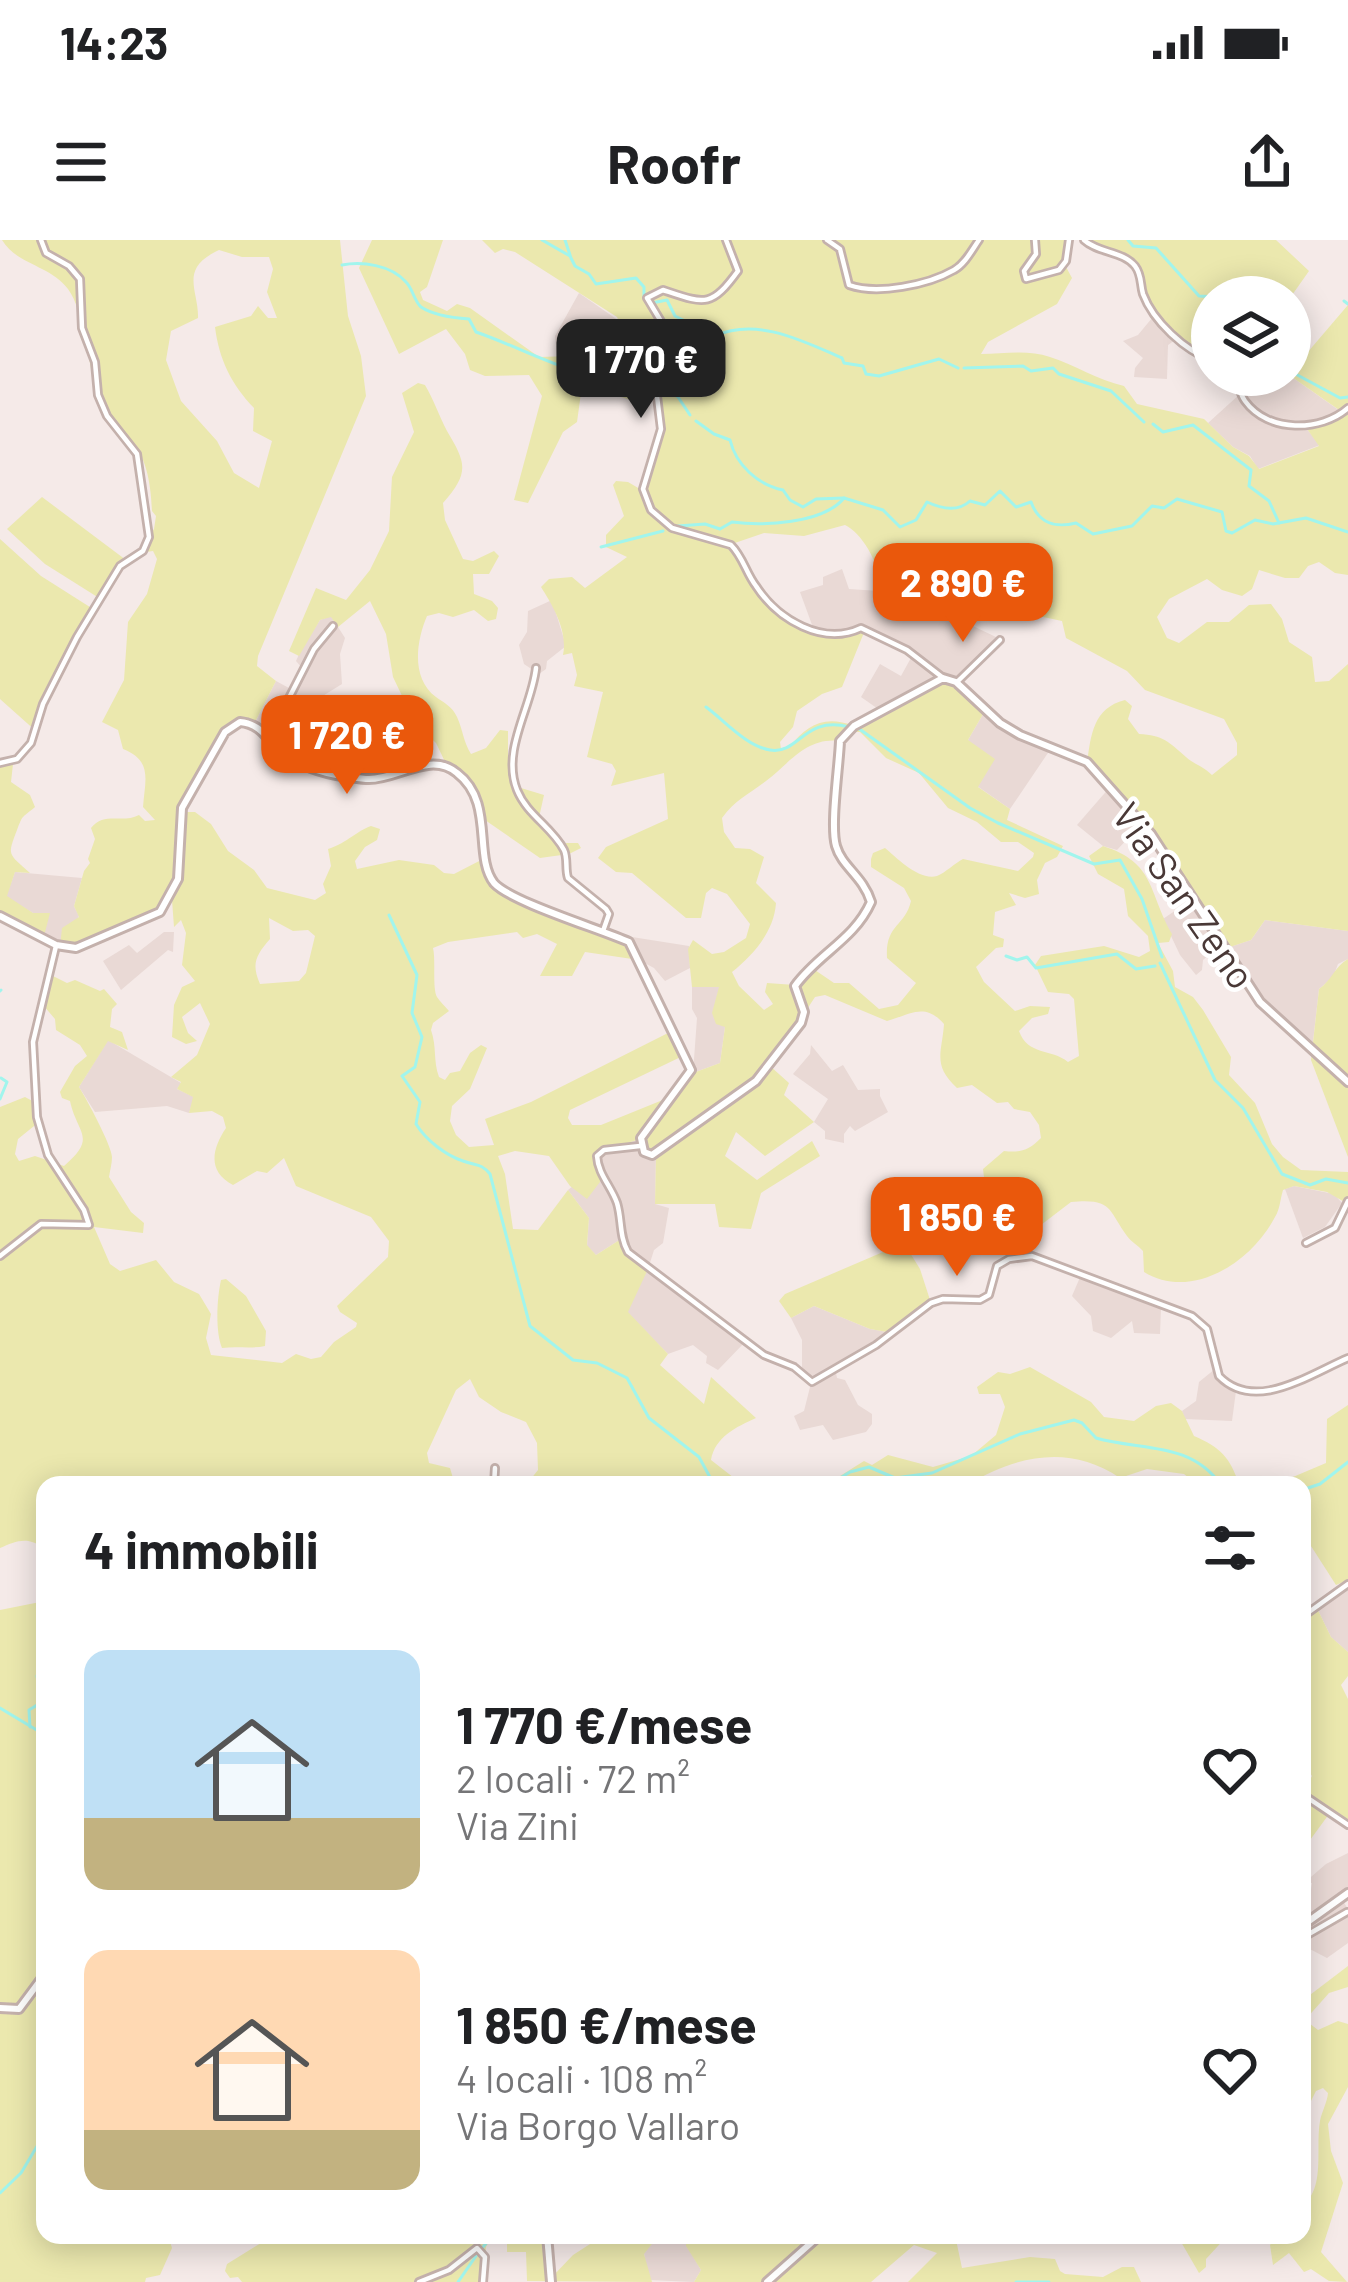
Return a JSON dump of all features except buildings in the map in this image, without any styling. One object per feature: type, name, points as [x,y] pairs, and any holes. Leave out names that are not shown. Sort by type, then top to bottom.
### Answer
[{"type":"street","points":[[0,764],[17,759],[31,742],[43,704],[77,637],[120,566],[143,551],[149,537],[137,454],[107,416],[98,395],[95,362],[82,328],[80,279],[69,266],[46,253],[41,240]]},
{"type":"street","points":[[726,240],[738,271],[721,295],[698,301],[663,290],[647,298],[668,333],[662,372],[655,380],[662,430],[644,490],[651,510],[672,528],[731,545],[757,589],[806,629],[830,637],[861,628],[907,650],[943,678],[956,682],[1000,640]]},
{"type":"street","points":[[827,240],[840,249],[849,285],[867,289],[900,286],[955,270],[979,240]]},
{"type":"street","points":[[1035,240],[1036,254],[1023,278],[1059,270],[1066,261],[1069,240]]},
{"type":"street","points":[[1084,240],[1130,261],[1139,273],[1146,301],[1191,352]]},
{"type":"street","points":[[1242,396],[1269,418],[1310,427],[1331,421],[1348,408]]},
{"type":"street","points":[[269,737],[314,650],[333,626]]},
{"type":"street","points":[[536,668],[520,724],[515,786],[530,814],[565,851],[568,878],[606,909],[609,914],[603,931]]},
{"type":"street","points":[[943,678],[854,726],[840,741],[837,851],[864,881],[871,902],[845,941],[795,986],[804,1012],[801,1023],[756,1081],[658,1152],[652,1155],[640,1146],[604,1150],[597,1156],[597,1166],[617,1204],[621,1239],[628,1252],[745,1342],[794,1366],[812,1382],[882,1341],[931,1303],[980,1300],[989,1295],[997,1266],[1032,1256],[1192,1316],[1207,1329],[1219,1376],[1243,1393],[1262,1394],[1348,1358]]},
{"type":"street","name":"Via San Zeno","points":[[956,682],[1000,722],[1087,762],[1151,834],[1260,1002],[1348,1082]]},
{"type":"street","points":[[0,916],[56,945],[83,946],[160,912],[178,879],[182,808],[215,748],[239,722],[254,724],[286,755],[332,774],[373,780],[417,767],[448,766],[462,775],[482,813],[486,864],[494,883],[513,896],[628,942],[637,952],[646,983],[691,1070],[641,1138],[640,1146]]},
{"type":"street","points":[[0,1256],[41,1224],[89,1225],[48,1155],[37,1117],[33,1042],[56,945]]},
{"type":"street","points":[[1306,1243],[1335,1228],[1348,1201]]},
{"type":"street","points":[[495,1468],[495,1476]]},
{"type":"street","points":[[1311,1611],[1348,1584]]},
{"type":"street","points":[[1311,1800],[1348,1825]]},
{"type":"street","points":[[1311,1920],[1348,1893]]},
{"type":"street","points":[[1311,1933],[1346,1912]]},
{"type":"street","points":[[0,2008],[19,2009],[36,1986]]},
{"type":"street","points":[[550,2244],[551,2282]]},
{"type":"street","points":[[767,2282],[810,2244]]},
{"type":"street","points":[[419,2282],[449,2270],[476,2248],[484,2252],[482,2282]]},
{"type":"shaded area","points":[[2,240],[340,240],[348,316],[361,356],[366,396],[258,656],[257,666],[276,681],[254,724],[240,722],[227,729],[183,812],[195,812],[211,824],[228,851],[254,870],[267,888],[315,900],[326,893],[323,884],[331,866],[328,849],[371,826],[380,829],[377,840],[355,861],[357,869],[399,860],[434,865],[454,874],[485,858],[494,882],[506,890],[629,942],[639,960],[585,952],[572,976],[540,976],[557,944],[537,934],[523,938],[517,932],[433,948],[436,993],[449,1011],[431,1030],[439,1077],[445,1080],[460,1071],[470,1053],[481,1045],[487,1048],[470,1089],[452,1106],[450,1121],[469,1147],[494,1145],[485,1119],[531,1102],[672,1031],[687,1054],[570,1110],[572,1125],[601,1125],[680,1093],[693,1073],[720,1063],[725,1027],[716,1024],[712,1013],[719,987],[692,987],[688,949],[693,940],[712,954],[724,952],[746,938],[750,924],[727,894],[712,888],[706,893],[701,918],[686,918],[632,873],[616,872],[598,858],[606,847],[668,819],[664,773],[611,786],[616,771],[612,764],[587,757],[603,692],[574,686],[577,675],[572,653],[563,655],[561,628],[541,587],[549,579],[572,577],[585,588],[627,557],[606,547],[606,535],[624,516],[613,485],[628,482],[645,492],[663,427],[657,398],[640,403],[615,395],[581,393],[577,422],[563,432],[528,503],[514,500],[542,396],[529,375],[485,376],[470,370],[465,354],[446,329],[399,354],[359,268],[372,240],[443,240],[427,287],[420,292],[423,300],[447,311],[457,304],[470,308],[539,357],[572,356],[605,368],[625,335],[617,317],[515,252],[495,253],[482,240],[1069,240],[1066,267],[1072,278],[1057,304],[988,342],[981,354],[1050,357],[1124,386],[1137,404],[1204,419],[1259,469],[1319,446],[1305,426],[1342,412],[1311,390],[1311,348],[1348,305],[1348,575],[1319,562],[1308,566],[1299,578],[1259,570],[1252,589],[1242,596],[1207,579],[1169,599],[1157,617],[1167,638],[1179,643],[1207,622],[1229,622],[1249,605],[1271,604],[1289,642],[1312,657],[1315,682],[1329,681],[1348,664],[1348,931],[1265,920],[1251,940],[1224,949],[1151,834],[1087,762],[1100,716],[1125,700],[1132,706],[1128,719],[1139,734],[1165,740],[1212,775],[1237,755],[1237,743],[1224,719],[1145,690],[1127,671],[1066,638],[1062,621],[1015,611],[978,580],[916,596],[878,592],[871,554],[845,525],[804,536],[764,533],[729,545],[771,600],[798,624],[827,636],[865,630],[842,687],[797,711],[793,727],[780,742],[781,749],[789,748],[817,724],[834,721],[854,726],[943,678],[956,682],[986,709],[968,740],[995,759],[978,787],[1010,809],[1007,820],[1063,846],[1057,857],[1045,863],[1037,880],[1039,894],[1025,898],[1009,893],[1016,905],[995,912],[993,935],[1004,939],[1003,947],[976,967],[984,982],[1015,1011],[1050,1007],[1048,1014],[1032,1018],[1019,1031],[1023,1039],[1068,1062],[1079,1056],[1074,999],[1048,992],[1035,965],[1041,956],[1104,946],[1139,957],[1150,951],[1148,936],[1128,916],[1124,889],[1098,874],[1089,856],[1103,846],[1120,853],[1142,870],[1172,934],[1169,942],[1158,943],[1173,971],[1175,987],[1193,997],[1203,1010],[1231,1057],[1229,1075],[1255,1103],[1272,1144],[1301,1170],[1348,1172],[1348,1204],[1327,1192],[1294,1186],[1283,1190],[1277,1214],[1251,1249],[1218,1273],[1181,1282],[1144,1272],[1143,1251],[1108,1208],[1095,1202],[1071,1202],[1037,1228],[1013,1224],[979,1229],[969,1212],[986,1194],[983,1169],[1004,1151],[1020,1151],[1041,1138],[1030,1112],[1014,1109],[1008,1102],[997,1103],[972,1085],[957,1088],[940,1058],[944,1024],[930,1013],[887,1021],[825,995],[815,997],[770,1066],[789,1083],[784,1095],[814,1122],[765,1156],[736,1132],[725,1156],[757,1180],[812,1141],[820,1156],[761,1193],[751,1229],[719,1227],[715,1204],[655,1204],[656,1156],[643,1146],[644,1138],[597,1156],[603,1178],[587,1199],[570,1186],[549,1156],[515,1151],[498,1156],[513,1229],[538,1230],[568,1190],[589,1218],[587,1245],[596,1255],[621,1239],[648,1269],[628,1312],[668,1354],[660,1365],[704,1404],[711,1377],[756,1418],[728,1434],[713,1452],[711,1460],[732,1476],[533,1476],[538,1470],[537,1443],[526,1422],[479,1397],[470,1379],[456,1390],[427,1453],[429,1463],[450,1468],[452,1476],[36,1476],[36,1544],[17,1542],[0,1548],[0,1107],[25,1097],[38,1104],[39,1122],[18,1139],[15,1154],[19,1161],[35,1156],[64,1166],[83,1141],[70,1101],[60,1092],[75,1066],[87,1056],[80,1045],[56,1030],[55,1019],[43,1005],[49,974],[67,983],[75,980],[104,989],[117,1004],[110,1027],[122,1032],[128,1050],[108,1041],[79,1087],[111,1151],[109,1177],[131,1212],[144,1223],[143,1233],[94,1227],[110,1264],[120,1271],[156,1260],[174,1282],[199,1294],[211,1314],[206,1338],[211,1355],[282,1363],[296,1354],[321,1357],[356,1327],[337,1306],[388,1257],[389,1241],[371,1217],[296,1186],[284,1158],[267,1173],[257,1171],[233,1185],[219,1173],[214,1159],[226,1128],[223,1117],[212,1111],[189,1113],[193,1097],[177,1089],[181,1082],[171,1077],[197,1055],[210,1024],[200,1003],[182,1017],[197,1041],[186,1044],[172,1037],[174,1005],[182,987],[195,981],[182,965],[186,933],[181,920],[174,927],[172,900],[155,916],[74,948],[60,947],[62,928],[79,917],[74,906],[90,863],[95,839],[91,828],[108,819],[139,815],[145,821],[155,820],[143,807],[143,766],[123,749],[118,730],[102,722],[124,680],[128,622],[147,594],[157,559],[153,551],[139,553],[154,529],[156,516],[145,465],[99,404],[74,299],[52,275],[16,255]],"holes":[[[219,250],[242,257],[269,257],[273,269],[267,292],[277,318],[268,318],[258,306],[251,316],[215,327],[227,370],[254,408],[253,431],[272,441],[259,488],[234,473],[217,441],[181,401],[166,360],[171,331],[198,318],[195,272],[206,257]],[[845,732],[860,732],[886,758],[919,773],[948,808],[977,822],[1001,842],[1018,842],[1033,857],[1018,871],[963,859],[930,877],[909,868],[885,848],[873,853],[871,867],[904,888],[911,901],[889,938],[887,958],[916,983],[898,1005],[879,1009],[849,983],[834,983],[812,968],[795,985],[767,983],[765,992],[773,1004],[764,1010],[739,986],[732,972],[761,942],[776,903],[756,883],[764,857],[735,848],[724,832],[722,818],[799,753],[817,743],[840,741]],[[269,918],[293,931],[308,930],[315,936],[306,973],[299,981],[260,984],[256,960],[270,939]]]},
{"type":"shaded area","points":[[1083,240],[1276,240],[1309,271],[1305,276],[1191,276],[1191,348],[1164,322],[1136,266]]},
{"type":"shaded area","points":[[579,293],[622,323],[625,335],[605,368],[572,356],[557,356],[555,336]]},
{"type":"shaded area","points":[[1157,312],[1178,338],[1168,345],[1167,379],[1134,377],[1143,358],[1123,341],[1138,335]]},
{"type":"shaded area","points":[[418,383],[425,385],[461,460],[458,483],[443,503],[445,520],[463,559],[473,561],[494,551],[499,556],[489,574],[473,574],[474,594],[492,601],[498,608],[496,619],[488,621],[474,610],[453,617],[427,616],[418,648],[422,680],[455,713],[471,754],[486,748],[500,730],[508,731],[508,774],[521,788],[544,795],[538,822],[557,843],[578,843],[581,848],[569,854],[540,858],[485,820],[436,743],[415,723],[393,677],[386,634],[370,601],[338,627],[331,617],[320,620],[299,656],[289,651],[316,588],[346,600],[370,570],[389,531],[392,477],[414,432],[402,393]]},
{"type":"shaded area","points":[[1311,390],[1343,413],[1306,428],[1320,445],[1258,469],[1250,456],[1208,423],[1238,396],[1311,396]]},
{"type":"shaded area","points":[[42,497],[126,560],[99,598],[45,564],[7,529]]},
{"type":"shaded area","points":[[0,539],[41,576],[93,609],[52,683],[37,732],[0,699]]},
{"type":"shaded area","points":[[842,569],[849,589],[912,597],[996,637],[956,682],[881,711],[861,697],[880,664],[901,676],[912,656],[865,630],[852,629],[836,636],[815,633],[800,592],[823,585],[823,577]]},
{"type":"shaded area","points":[[552,600],[566,646],[539,674],[524,664],[519,645],[527,632],[528,611]]},
{"type":"shaded area","points":[[331,616],[345,638],[340,654],[342,684],[313,702],[312,712],[325,714],[326,736],[319,743],[299,739],[281,751],[254,724],[276,681],[289,688],[303,669],[296,661],[302,648],[320,620]]},
{"type":"shaded area","points":[[986,709],[1000,723],[1052,747],[1010,809],[977,786],[968,740]]},
{"type":"shaded area","points":[[13,764],[11,782],[30,795],[35,807],[22,819],[11,850],[30,873],[15,872],[7,896],[33,913],[50,913],[44,936],[0,914],[0,766]]},
{"type":"shaded area","points":[[1110,787],[1142,823],[1117,850],[1103,846],[1077,825]]},
{"type":"shaded area","points":[[15,872],[82,878],[74,906],[79,916],[60,947],[44,936],[33,913],[6,897]]},
{"type":"shaded area","points":[[1192,899],[1221,944],[1203,960],[1196,975],[1180,955],[1163,919]]},
{"type":"shaded area","points":[[1265,920],[1348,931],[1348,959],[1338,964],[1333,977],[1319,989],[1312,1050],[1274,1017],[1224,949],[1251,940]]},
{"type":"shaded area","points":[[164,932],[174,932],[173,952],[168,950],[121,990],[103,961],[129,945],[137,953]]},
{"type":"shaded area","points":[[632,937],[689,946],[690,968],[665,981],[639,960],[629,942]]},
{"type":"shaded area","points":[[1348,959],[1348,1157],[1311,1060],[1319,989]]},
{"type":"shaded area","points":[[719,986],[725,1027],[720,1063],[693,1073],[697,1018],[692,987]]},
{"type":"shaded area","points":[[108,1040],[181,1083],[177,1089],[194,1097],[189,1113],[167,1106],[95,1112],[79,1087]]},
{"type":"shaded area","points":[[811,1045],[832,1071],[843,1065],[858,1090],[880,1089],[888,1112],[855,1131],[850,1126],[844,1143],[825,1139],[825,1131],[814,1122],[828,1099],[793,1074],[810,1054]]},
{"type":"shaded area","points":[[644,1138],[656,1155],[655,1204],[669,1208],[663,1243],[654,1250],[648,1269],[745,1342],[718,1370],[693,1345],[668,1354],[627,1312],[638,1262],[621,1239],[596,1255],[587,1246],[589,1218],[568,1190],[573,1186],[587,1198],[598,1181],[597,1156]]},
{"type":"shaded area","points":[[1294,1186],[1334,1194],[1342,1203],[1325,1227],[1303,1238],[1285,1189]]},
{"type":"shaded area","points":[[904,1243],[920,1269],[931,1303],[893,1333],[870,1329],[814,1306],[791,1318],[779,1301],[785,1294]]},
{"type":"shaded area","points":[[1081,1275],[1161,1308],[1160,1334],[1134,1333],[1132,1321],[1111,1338],[1093,1331],[1091,1316],[1072,1296]]},
{"type":"shaded area","points":[[221,1280],[246,1296],[266,1331],[265,1346],[222,1348],[218,1305]]},
{"type":"shaded area","points":[[814,1306],[870,1329],[893,1333],[835,1368],[858,1405],[872,1414],[866,1432],[833,1440],[823,1425],[800,1430],[794,1416],[804,1411],[811,1383],[802,1373],[802,1340],[791,1318]]},
{"type":"shaded area","points":[[1030,1367],[1091,1402],[1104,1417],[1134,1421],[1156,1406],[1171,1403],[1182,1411],[1194,1436],[1223,1454],[1235,1476],[1187,1476],[1147,1469],[1117,1476],[1063,1457],[1005,1466],[984,1476],[840,1476],[864,1461],[872,1465],[888,1455],[933,1467],[971,1456],[996,1435],[1005,1407],[1000,1394],[979,1394],[977,1387],[998,1372],[1010,1374]]},
{"type":"shaded area","points":[[1215,1369],[1236,1391],[1232,1421],[1185,1419],[1182,1411],[1196,1401],[1199,1382]]},
{"type":"shaded area","points":[[1348,1405],[1348,1580],[1336,1585],[1311,1546],[1311,1476],[1295,1476],[1326,1463],[1327,1419]]},
{"type":"shaded area","points":[[1348,1588],[1348,1652],[1331,1637],[1316,1606]]},
{"type":"shaded area","points":[[36,1603],[36,2244],[171,2244],[160,2275],[145,2282],[0,2282],[0,1610]]},
{"type":"shaded area","points":[[1316,1606],[1331,1637],[1348,1652],[1348,1676],[1341,1685],[1348,1699],[1348,1820],[1332,1810],[1311,1839],[1312,1776],[1311,1609]]},
{"type":"shaded area","points":[[1348,1853],[1348,1893],[1341,1898],[1348,1909],[1348,1943],[1327,1958],[1311,1950],[1311,1877]]},
{"type":"shaded area","points":[[1348,1966],[1348,1987],[1329,1993],[1311,2013],[1311,1994]]},
{"type":"shaded area","points":[[1338,2021],[1348,2024],[1348,2087],[1328,2124],[1331,2151],[1343,2183],[1321,2252],[1347,2282],[1329,2281],[1311,2269],[1304,2272],[1289,2253],[1273,2265],[1271,2244],[1311,2244],[1311,2194],[1328,2093],[1323,2088],[1311,2101],[1311,2025],[1318,2030]]},
{"type":"shaded area","points":[[259,2244],[488,2244],[483,2282],[242,2282],[230,2278],[227,2264]]},
{"type":"shaded area","points":[[507,2244],[548,2244],[552,2277],[590,2244],[652,2244],[644,2254],[652,2282],[527,2281],[526,2252],[507,2252]]},
{"type":"shaded area","points":[[652,2244],[687,2244],[701,2270],[694,2282],[649,2280],[644,2253]]},
{"type":"shaded area","points":[[957,2244],[962,2268],[1030,2257],[1055,2259],[1065,2274],[1103,2277],[1122,2267],[1134,2267],[1141,2282],[908,2282],[937,2253],[914,2245],[871,2282],[694,2282],[701,2270],[686,2246]]},
{"type":"shaded area","points":[[1182,2244],[1220,2244],[1206,2259],[1199,2273]]},
{"type":"waterway","points":[[542,240],[570,256],[596,284],[636,278],[644,287],[644,298]]},
{"type":"waterway","points":[[565,240],[570,255]]},
{"type":"waterway","points":[[1128,240],[1133,246],[1156,248],[1191,287]]},
{"type":"waterway","points":[[342,265],[384,268],[406,282],[426,310],[469,319],[476,332],[562,367],[606,379],[651,379]]},
{"type":"waterway","points":[[652,303],[667,300],[675,316],[715,336],[763,330],[796,339],[844,363],[863,366],[866,374],[879,376],[939,359],[958,368]]},
{"type":"waterway","points":[[1344,301],[1348,304]]},
{"type":"waterway","points":[[964,368],[1053,368],[1111,391],[1144,422]]},
{"type":"waterway","points":[[1311,382],[1340,398],[1348,397]]},
{"type":"waterway","points":[[659,383],[678,397],[690,415]]},
{"type":"waterway","points":[[696,421],[730,440],[737,458],[757,479],[783,490],[803,507],[816,499],[844,498]]},
{"type":"waterway","points":[[1153,424],[1163,432],[1193,425],[1251,470],[1249,486],[1269,501],[1279,523]]},
{"type":"waterway","points":[[678,526],[705,524],[720,529],[732,522],[791,521],[822,513],[844,498],[883,510],[900,527],[916,520],[927,502],[950,508],[970,501],[985,505],[1000,491],[1016,507],[1031,502],[1049,523],[1076,523],[1093,534],[1132,526],[1152,506],[1164,508],[1177,499],[1222,512],[1226,531],[1232,533],[1255,520],[1273,524],[1306,518],[1348,532]]},
{"type":"waterway","points":[[601,547],[663,531]]},
{"type":"waterway","points":[[706,707],[744,738],[770,750],[788,747],[822,726],[849,727]]},
{"type":"waterway","points":[[858,728],[998,823],[1094,864],[1120,860],[1142,899],[1162,957]]},
{"type":"waterway","points":[[389,915],[417,975],[412,1013],[422,1037],[415,1067],[402,1076],[420,1102],[416,1124],[443,1151],[490,1174],[530,1326],[573,1360],[597,1363],[627,1378],[649,1418],[699,1457],[709,1476]]},
{"type":"waterway","points":[[1006,956],[1027,957],[1036,968],[1117,954],[1136,969],[1155,966]]},
{"type":"waterway","points":[[1160,963],[1215,1080],[1243,1108],[1282,1174],[1310,1185],[1326,1179],[1348,1183]]},
{"type":"waterway","points":[[0,1099],[7,1082],[1,1078]]},
{"type":"waterway","points":[[910,1476],[932,1473],[1020,1434],[1074,1420],[1096,1438],[1180,1454],[1213,1476]]},
{"type":"waterway","points":[[1311,1487],[1348,1462]]},
{"type":"waterway","points":[[844,1476],[869,1467],[890,1476]]},
{"type":"waterway","points":[[30,1727],[29,1710],[36,1706]]},
{"type":"waterway","points":[[0,1708],[36,1730]]},
{"type":"waterway","points":[[0,2193],[21,2173],[36,2148]]},
{"type":"waterway","points":[[458,2282],[478,2253]]},
{"type":"waterway","points":[[1016,2282],[1049,2282]]}]
